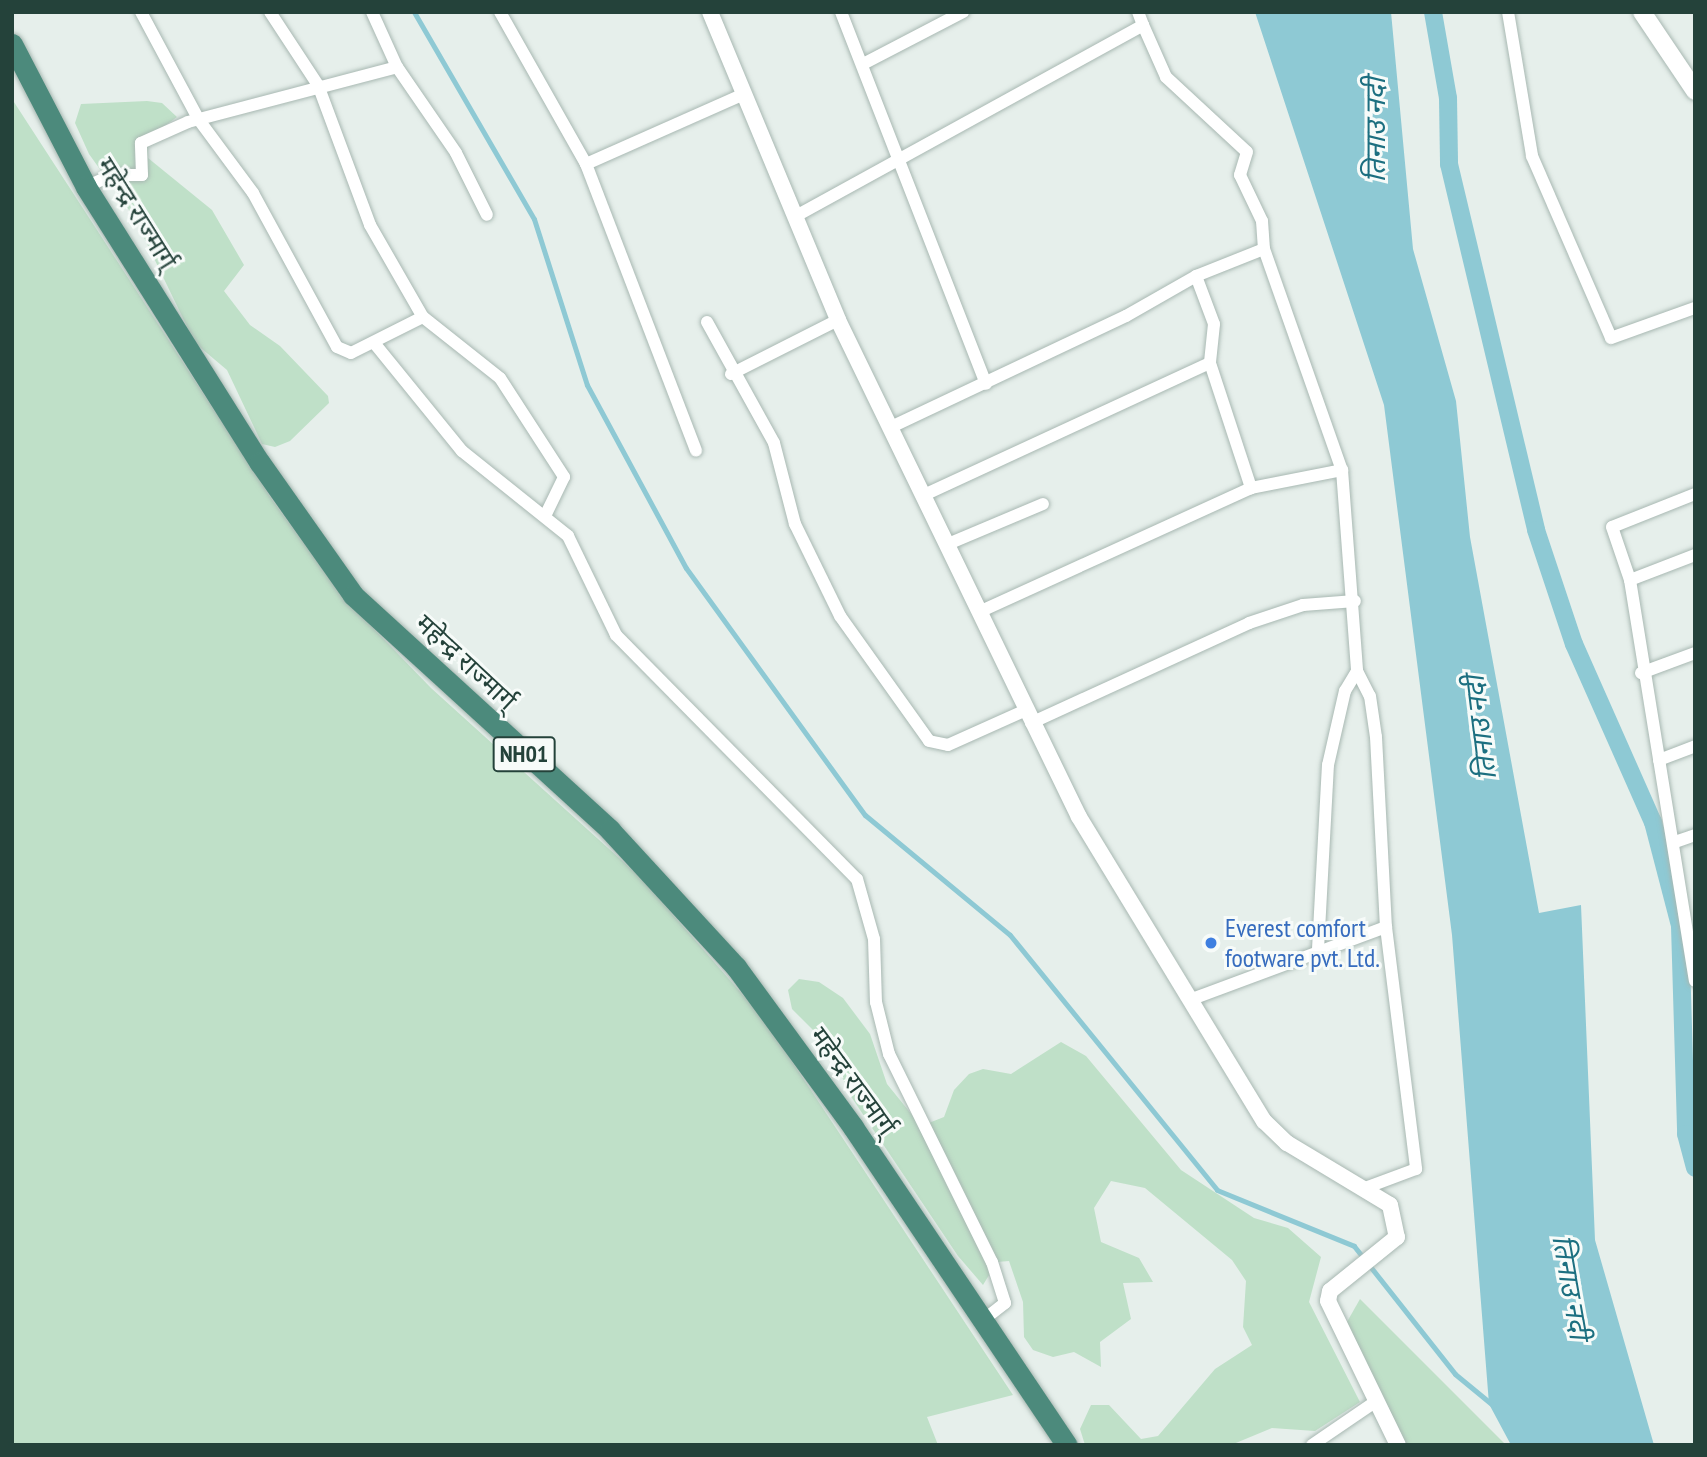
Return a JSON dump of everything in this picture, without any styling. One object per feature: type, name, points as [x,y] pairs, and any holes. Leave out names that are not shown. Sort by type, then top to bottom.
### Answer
[{"type":"highway","name":"महेन्द्र राज्मार्ग्","points":[[12,44],[86,187],[260,463],[353,595],[610,830],[736,967],[853,1127],[1067,1445]]},
{"type":"main road","points":[[1642,12],[1695,91]]},
{"type":"street","points":[[141,12],[199,120],[253,193],[337,347],[351,353],[375,344],[423,317]]},
{"type":"street","points":[[270,12],[318,85],[369,225],[423,317],[500,378],[564,477],[546,514]]},
{"type":"street","points":[[372,12],[397,67],[456,153],[487,215]]},
{"type":"street","points":[[500,12],[586,164],[696,451]]},
{"type":"street","points":[[710,12],[838,320],[1079,817],[1264,1121],[1287,1143],[1390,1205],[1396,1237],[1331,1291],[1333,1321],[1398,1445]]},
{"type":"street","points":[[841,12],[986,383]]},
{"type":"street","points":[[863,64],[963,12]]},
{"type":"street","points":[[1138,12],[1166,77],[1247,152],[1240,175],[1262,221],[1264,248],[1342,470],[1355,601],[1357,671],[1370,696],[1376,737],[1386,927],[1416,1169],[1365,1188]]},
{"type":"street","points":[[1508,12],[1532,156],[1611,338],[1695,308]]},
{"type":"street","points":[[796,216],[1143,25]]},
{"type":"street","points":[[86,187],[112,175],[142,176],[141,143],[199,120],[318,85],[397,67]]},
{"type":"street","points":[[586,164],[744,94]]},
{"type":"street","points":[[889,428],[986,383],[1196,276],[1264,248]]},
{"type":"street","points":[[1196,276],[1214,324],[1210,363],[1251,488]]},
{"type":"street","points":[[732,374],[838,320]]},
{"type":"street","points":[[706,322],[732,374],[774,443],[795,524],[840,616],[929,741],[948,745],[1029,716],[1250,623],[1303,605],[1355,601]]},
{"type":"street","points":[[375,344],[462,451],[546,514],[568,536],[616,635],[856,879],[874,939],[876,1002],[889,1054],[992,1262],[1005,1303],[982,1321]]},
{"type":"street","points":[[924,495],[1210,363]]},
{"type":"street","points":[[979,612],[1251,488],[1342,470]]},
{"type":"street","points":[[1695,494],[1612,527],[1630,580],[1641,673],[1693,936],[1695,981]]},
{"type":"street","points":[[948,544],[1043,504]]},
{"type":"street","points":[[1630,580],[1695,555]]},
{"type":"street","points":[[1641,673],[1695,653]]},
{"type":"street","points":[[1318,948],[1328,765],[1345,691],[1357,671]]},
{"type":"street","points":[[1660,760],[1695,746]]},
{"type":"street","points":[[1675,842],[1695,835]]},
{"type":"street","points":[[1192,999],[1318,948],[1386,927]]},
{"type":"street","points":[[1312,1445],[1376,1402]]},
{"type":"green space","points":[[12,99],[273,501],[342,596],[431,688],[639,876],[763,1018],[1013,1395],[927,1417],[938,1445],[12,1445]]},
{"type":"green space","points":[[147,101],[162,103],[177,117],[148,138],[148,158],[212,210],[244,265],[224,291],[250,325],[280,346],[328,396],[329,403],[290,441],[275,447],[262,444],[227,370],[195,343],[134,217],[89,154],[75,123],[81,104]]},
{"type":"green space","points":[[799,979],[819,982],[843,998],[870,1034],[887,1084],[921,1126],[944,1117],[954,1090],[969,1074],[983,1069],[1011,1074],[1061,1042],[1086,1056],[1181,1170],[1254,1218],[1288,1228],[1321,1257],[1309,1302],[1360,1402],[1315,1431],[1272,1428],[1231,1445],[1085,1445],[1080,1429],[1091,1405],[1109,1405],[1141,1439],[1158,1436],[1215,1369],[1252,1345],[1243,1327],[1246,1281],[1232,1260],[1145,1188],[1111,1181],[1094,1208],[1101,1242],[1139,1258],[1153,1282],[1123,1283],[1131,1319],[1100,1342],[1101,1367],[1074,1352],[1053,1357],[1033,1350],[1024,1337],[1023,1302],[1009,1261],[997,1262],[983,1285],[958,1256],[850,1095],[828,1045],[792,1009],[788,990]]},
{"type":"green space","points":[[1360,1299],[1506,1445],[1405,1445],[1343,1329]]},
{"type":"water","name":"तिनाउ नदी","points":[[1255,12],[1391,12],[1413,249],[1456,401],[1470,537],[1539,913],[1581,905],[1595,1240],[1654,1445],[1511,1445],[1489,1404],[1452,935],[1384,405]]},
{"type":"waterway","points":[[414,12],[534,219],[587,385],[686,568],[865,815],[1010,935],[1217,1190],[1354,1246],[1455,1374],[1494,1406]]},
{"type":"waterway","points":[[1433,12],[1448,98],[1449,164],[1536,530],[1574,644],[1653,822],[1680,926],[1686,1134],[1695,1168]]},
{"type":"place","name":"Everest comfort footware pvt. Ltd.","points":[[1211,943]]}]
